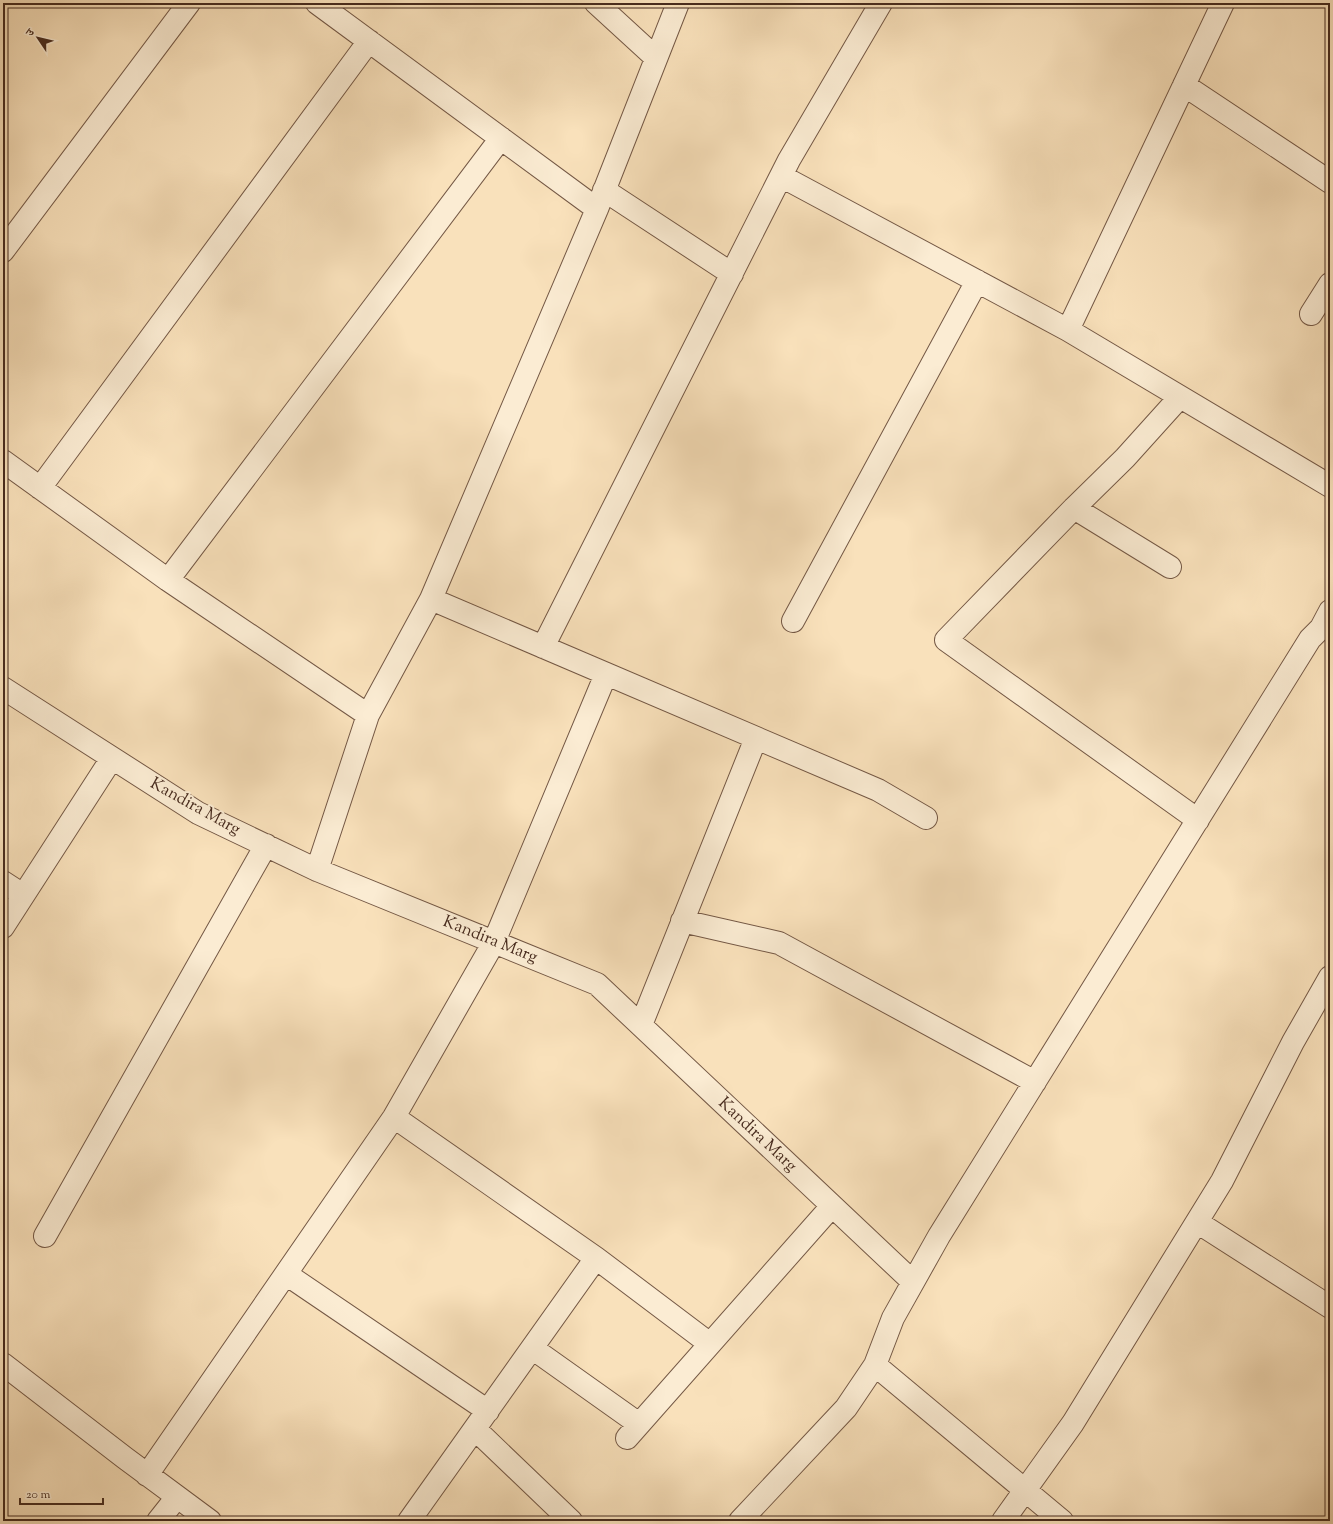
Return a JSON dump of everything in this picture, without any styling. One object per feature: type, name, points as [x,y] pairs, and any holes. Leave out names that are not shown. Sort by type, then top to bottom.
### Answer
[{"type":"street","points":[[3,250],[189,3]]},
{"type":"street","points":[[317,3],[501,138],[600,200],[732,274]]},
{"type":"street","points":[[596,3],[656,58]]},
{"type":"street","points":[[317,870],[368,716],[430,599],[600,200],[678,3]]},
{"type":"street","points":[[543,647],[781,176],[881,3]]},
{"type":"street","points":[[1068,330],[1223,3]]},
{"type":"street","points":[[40,488],[369,42]]},
{"type":"street","points":[[1184,85],[1330,182]]},
{"type":"street","points":[[168,580],[501,138]]},
{"type":"street","points":[[781,176],[1068,330],[1330,486]]},
{"type":"street","points":[[793,621],[977,281]]},
{"type":"street","points":[[1311,314],[1330,284]]},
{"type":"street","points":[[1180,397],[1125,458],[1074,508],[946,640],[1198,820]]},
{"type":"street","points":[[3,461],[168,580],[368,716]]},
{"type":"street","points":[[1074,508],[1170,567]]},
{"type":"street","points":[[430,599],[878,790],[926,818]]},
{"type":"street","points":[[740,1521],[846,1408],[875,1365],[893,1318],[939,1236],[1310,639],[1327,624]]},
{"type":"street","points":[[147,1475],[394,1117],[494,942],[606,674]]},
{"type":"street","name":"Kandira Marg","points":[[3,688],[198,813],[317,870],[597,984],[913,1282]]},
{"type":"street","points":[[641,1025],[756,738]]},
{"type":"street","points":[[3,927],[112,758]]},
{"type":"street","points":[[45,1236],[266,845]]},
{"type":"street","points":[[3,882],[23,895]]},
{"type":"street","points":[[682,921],[779,944],[1035,1082]]},
{"type":"street","points":[[1004,1521],[1073,1422],[1222,1181],[1293,1042],[1330,977]]},
{"type":"street","points":[[394,1117],[596,1258],[710,1344]]},
{"type":"street","points":[[532,1348],[633,1431],[832,1206]]},
{"type":"street","points":[[1197,1222],[1330,1308]]},
{"type":"street","points":[[410,1521],[596,1258]]},
{"type":"street","points":[[286,1274],[488,1411]]},
{"type":"street","points":[[3,1364],[147,1475],[210,1521]]},
{"type":"street","points":[[875,1365],[1062,1521]]},
{"type":"street","points":[[475,1429],[571,1521]]},
{"type":"street","points":[[158,1521],[177,1496]]}]
